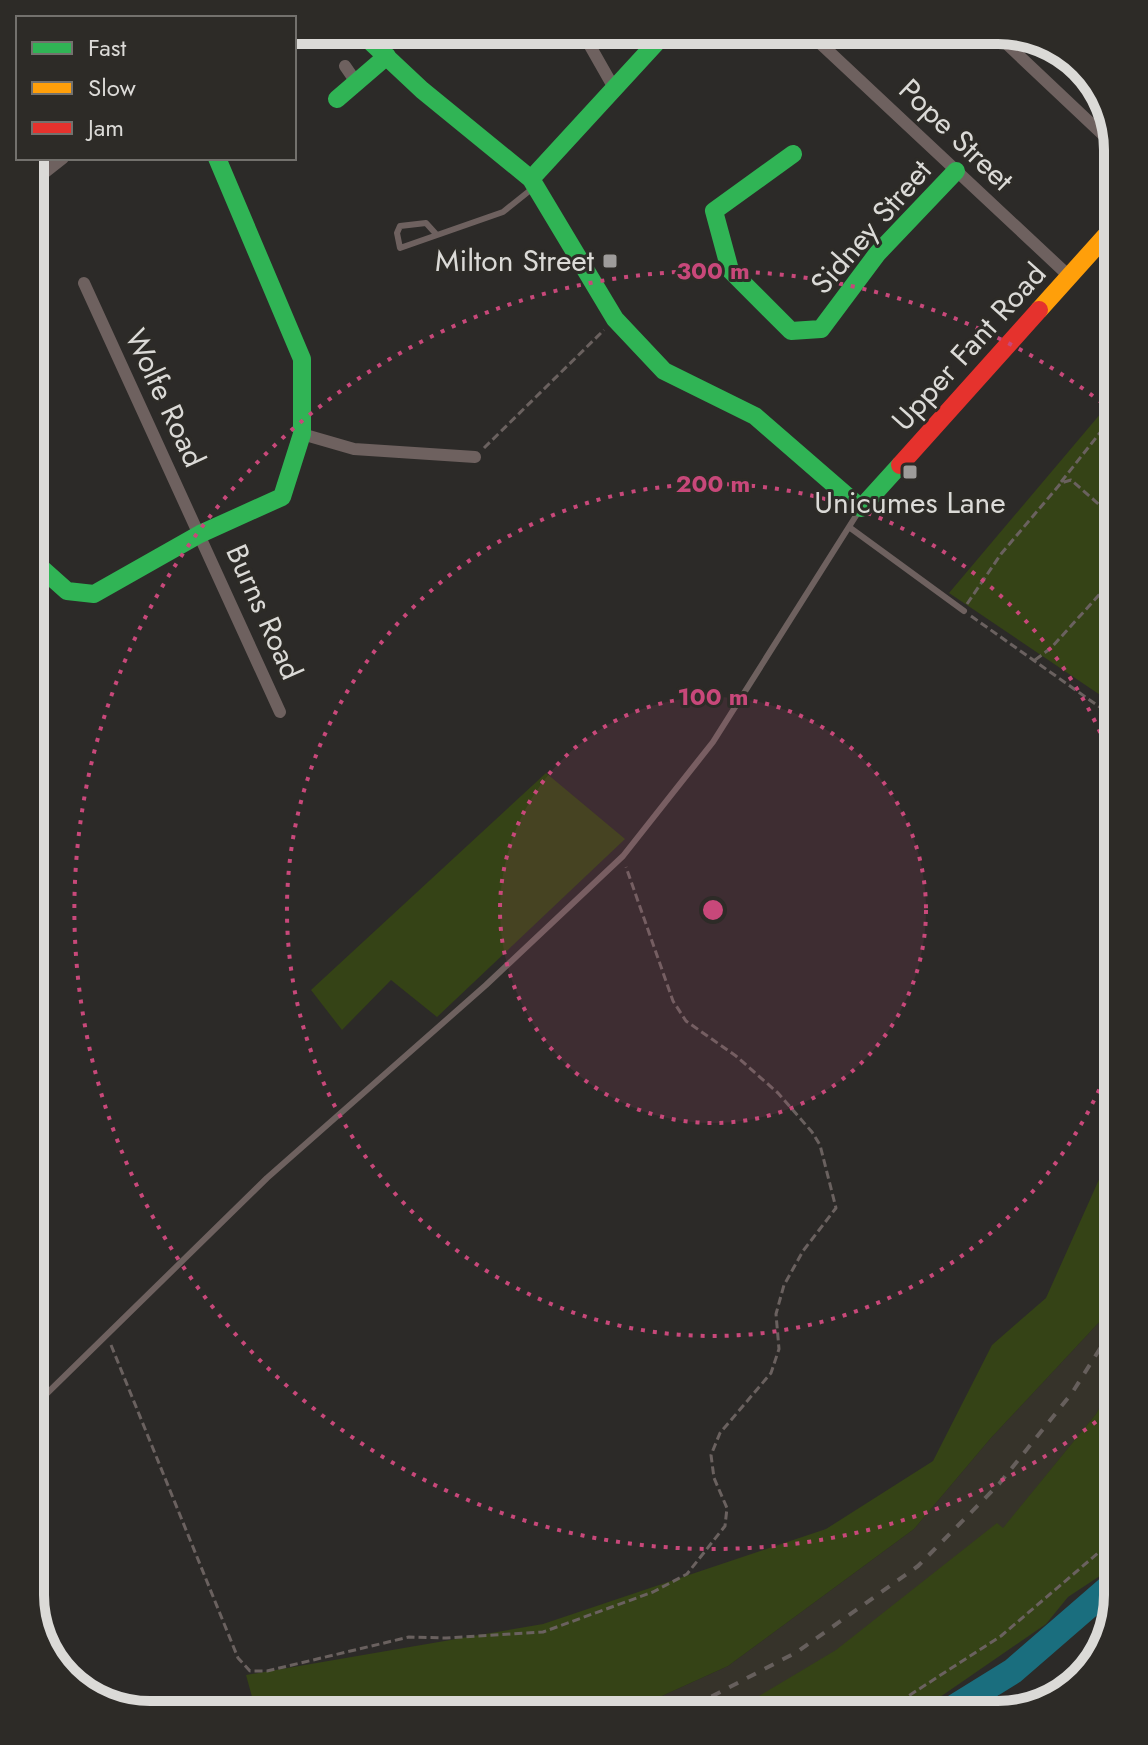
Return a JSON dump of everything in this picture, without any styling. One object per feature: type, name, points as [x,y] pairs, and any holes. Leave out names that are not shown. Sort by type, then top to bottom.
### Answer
[{"type":"street","points":[[374,44],[422,90],[533,182],[615,319],[664,371],[755,416],[861,508]]},
{"type":"street","points":[[589,44],[614,88]]},
{"type":"street","points":[[533,182],[655,44]]},
{"type":"street","name":"Pope Street","points":[[821,44],[1070,277]]},
{"type":"street","points":[[1007,44],[1103,135]]},
{"type":"street","points":[[337,99],[387,56]]},
{"type":"street","points":[[345,66],[356,82]]},
{"type":"street","name":"Sidney Street","points":[[793,154],[768,175],[735,189],[714,211],[730,270],[791,331],[821,329],[877,254],[956,171]]},
{"type":"street","points":[[44,173],[60,160]]},
{"type":"street","points":[[44,575],[46,572],[67,591],[94,594],[200,534],[282,497],[302,434],[302,359],[218,160]]},
{"type":"street","name":"Upper Fant Road","points":[[861,508],[1104,238]]},
{"type":"street","name":"Wolfe Road","points":[[84,283],[200,534]]},
{"type":"street","points":[[302,434],[354,449],[475,457]]},
{"type":"street","name":"Burns Road","points":[[200,534],[280,712]]},
{"type":"lane","points":[[436,234],[426,223],[400,226],[397,233],[400,248],[503,212],[533,182]]},
{"type":"lane","points":[[44,1396],[267,1178],[486,985],[623,856],[713,742],[861,508]]},
{"type":"lane","points":[[849,527],[964,611]]},
{"type":"path","points":[[475,457],[615,319]]},
{"type":"path","points":[[1104,428],[1001,554],[964,611],[1104,710]]},
{"type":"path","points":[[1061,483],[1071,480],[1104,509]]},
{"type":"path","points":[[1034,660],[1051,648],[1104,589]]},
{"type":"path","points":[[107,1335],[238,1658],[250,1671],[267,1671],[409,1637],[543,1632],[653,1592],[687,1574],[725,1526],[727,1508],[714,1478],[711,1455],[720,1433],[771,1373],[779,1349],[776,1314],[784,1285],[803,1251],[836,1208],[820,1145],[812,1132],[778,1093],[736,1056],[686,1021],[673,1001],[623,856]]},
{"type":"path","points":[[901,1701],[1001,1636],[1104,1548]]},
{"type":"shaded area","points":[[1104,1317],[1104,1400],[1096,1414],[1003,1529],[779,1701],[651,1701],[728,1666],[914,1529],[990,1439]]},
{"type":"green space","points":[[1104,410],[1104,698],[949,593]]},
{"type":"green space","points":[[546,773],[625,839],[437,1017],[391,980],[342,1030],[311,990]]},
{"type":"green space","points":[[1104,1168],[1104,1317],[990,1439],[914,1529],[728,1666],[651,1701],[253,1701],[246,1675],[543,1624],[826,1529],[933,1461],[992,1345],[1046,1298]]},
{"type":"green space","points":[[1104,1400],[1104,1573],[1068,1597],[1046,1624],[934,1701],[750,1701],[836,1650],[997,1523],[1003,1528],[1096,1414]]},
{"type":"waterway","points":[[965,1701],[1013,1671],[1104,1592]]},
{"type":"railway","points":[[703,1701],[797,1652],[918,1566],[999,1484],[1072,1393],[1104,1342]]},
{"type":"traffic: fast","points":[[373,44],[422,90],[531,179],[615,319],[664,371],[755,416],[861,508],[900,465]]},
{"type":"traffic: fast","points":[[531,179],[655,44]]},
{"type":"traffic: fast","points":[[337,99],[387,56]]},
{"type":"traffic: fast","points":[[793,154],[714,211],[730,270],[791,331],[821,329],[877,254],[956,171]]},
{"type":"traffic: fast","points":[[44,570],[67,591],[94,594],[200,534],[282,497],[302,434],[302,359],[218,160]]},
{"type":"traffic: slow","points":[[1039,310],[1104,238]]},
{"type":"traffic: jam","points":[[900,465],[1039,310]]},
{"type":"place","name":"Milton Street","points":[[610,261]]},
{"type":"place","name":"Unicumes Lane","points":[[910,472]]}]
